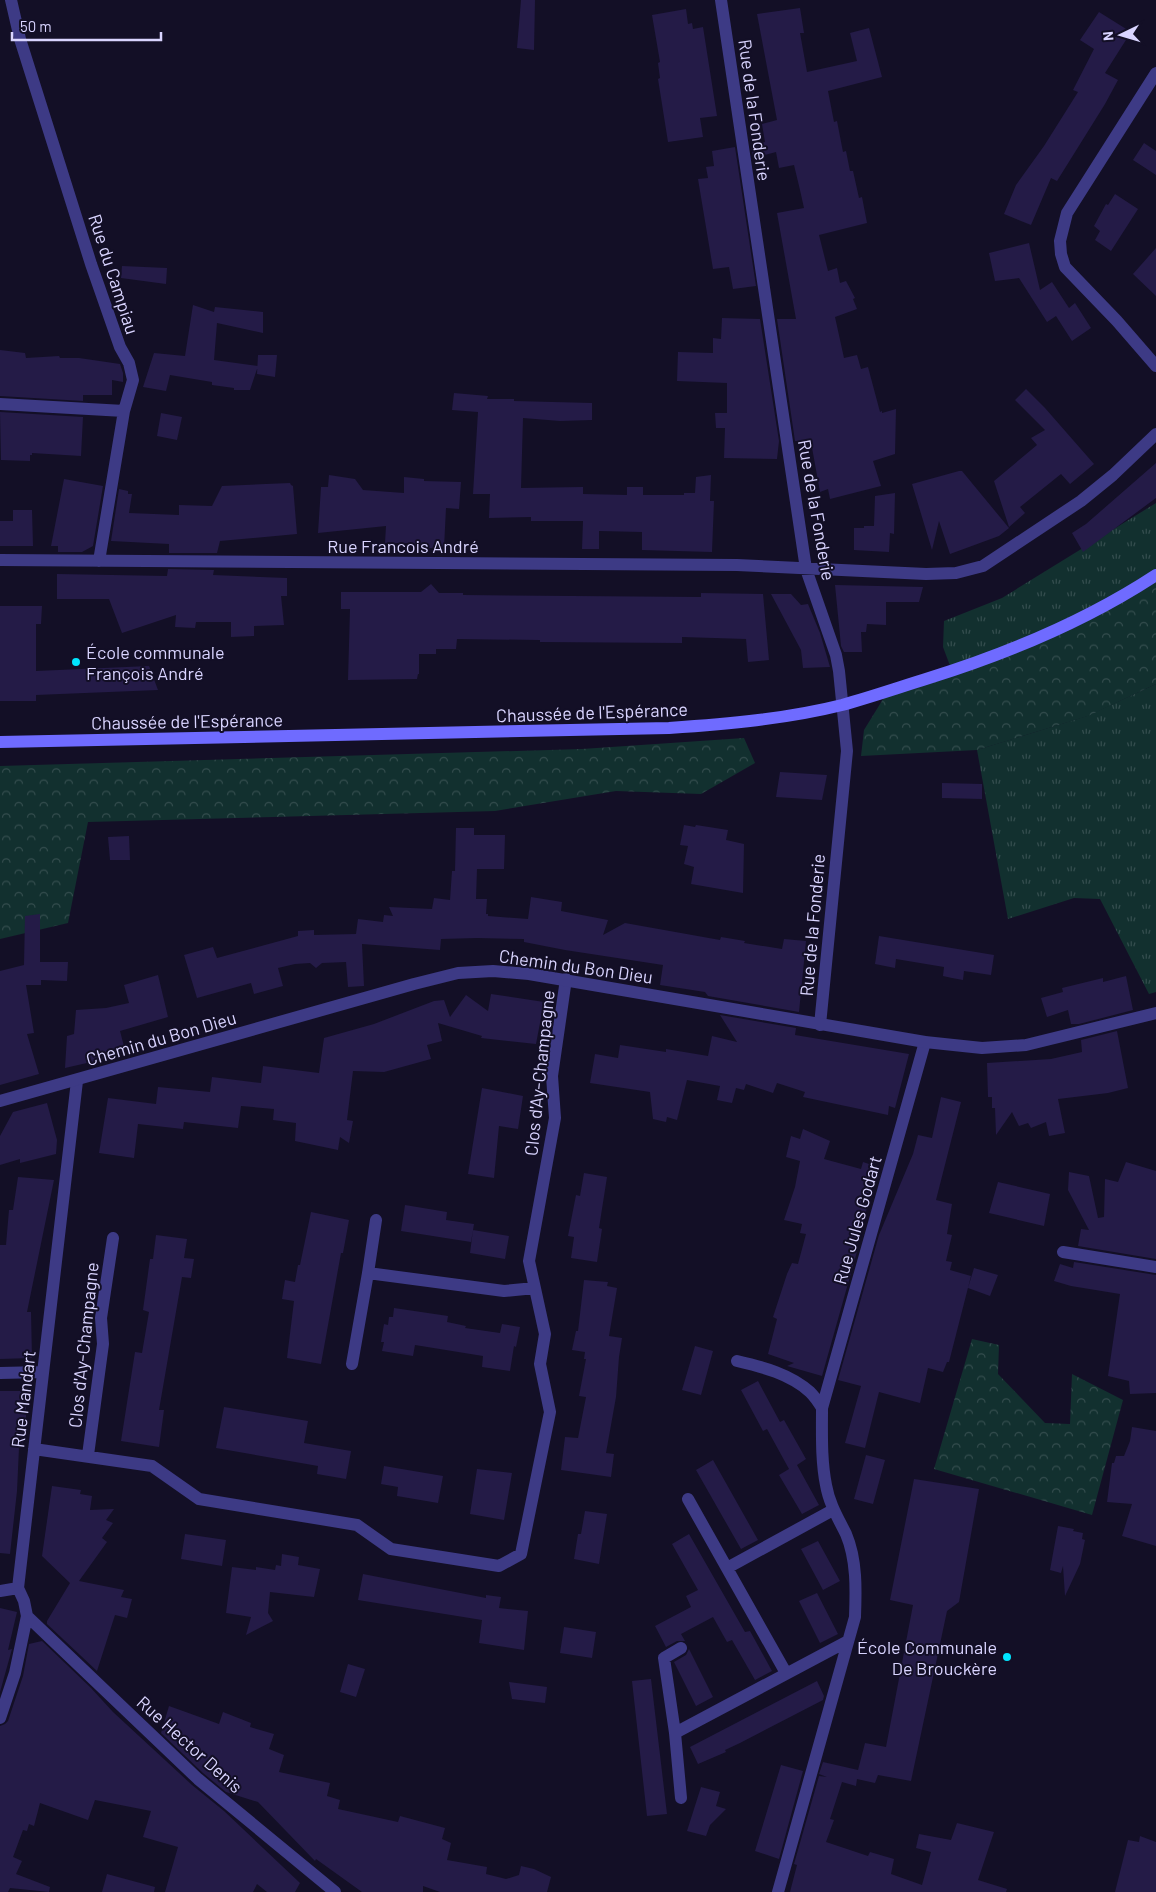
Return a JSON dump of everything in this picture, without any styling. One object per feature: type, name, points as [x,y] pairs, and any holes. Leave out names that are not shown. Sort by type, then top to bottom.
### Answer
[{"type":"main road","name":"Chaussée de l'Espérance","points":[[0,742],[669,728],[730,724],[842,705],[1002,654],[1053,633],[1117,599],[1156,575]]},
{"type":"street","name":"Rue du Campiau","points":[[11,0],[20,39],[91,264],[120,347],[129,363],[133,380],[124,411],[99,562]]},
{"type":"street","name":"Rue de la Fonderie","points":[[721,0],[806,569],[836,655],[847,751],[820,1025]]},
{"type":"street","points":[[1156,72],[1067,213],[1060,241],[1065,267],[1117,321],[1156,366]]},
{"type":"street","points":[[0,404],[124,411]]},
{"type":"street","name":"Rue Francois André","points":[[0,560],[727,565],[926,574],[956,573],[983,566],[1081,501],[1113,475],[1156,434]]},
{"type":"street","name":"Chemin du Bon Dieu","points":[[0,1101],[458,973],[493,971],[566,979],[820,1025],[925,1042],[982,1048],[1026,1045],[1156,1014]]},
{"type":"street","name":"Clos d'Ay-Champagne","points":[[34,1449],[152,1466],[199,1499],[357,1525],[391,1549],[499,1566],[521,1554],[550,1412],[540,1364],[545,1334],[529,1261],[555,1118],[552,1076],[566,979]]},
{"type":"street","name":"Rue Jules Godart","points":[[778,1892],[855,1618],[856,1589],[853,1561],[847,1536],[833,1510],[826,1485],[822,1447],[822,1408],[925,1042]]},
{"type":"street","name":"Rue Mandart","points":[[0,1718],[15,1672],[27,1616],[24,1601],[18,1588],[77,1080]]},
{"type":"street","points":[[352,1364],[376,1220]]},
{"type":"street","name":"Clos d'Ay-Champagne","points":[[88,1456],[103,1344],[101,1318],[113,1238]]},
{"type":"street","points":[[1063,1252],[1156,1267]]},
{"type":"street","points":[[368,1272],[504,1291],[535,1288]]},
{"type":"street","points":[[737,1361],[768,1368],[790,1379],[810,1392],[822,1408]]},
{"type":"street","points":[[0,1373],[43,1372]]},
{"type":"street","points":[[688,1500],[786,1673]]},
{"type":"street","points":[[726,1568],[833,1510]]},
{"type":"street","points":[[0,1591],[18,1588]]},
{"type":"street","name":"Rue Hector Denis","points":[[27,1616],[198,1779],[335,1892]]},
{"type":"street","points":[[675,1733],[848,1641]]},
{"type":"street","points":[[681,1648],[664,1658],[675,1733],[681,1798]]},
{"type":"green space","points":[[1156,503],[1156,575],[1117,599],[952,671],[943,647],[944,621],[1002,598]]},
{"type":"green space","points":[[1156,575],[1156,684],[1088,716],[977,750],[861,756],[864,730],[888,691],[1002,654]]},
{"type":"green space","points":[[1156,684],[1156,992],[1149,994],[1100,899],[1074,898],[1008,919],[977,750],[1087,716]]},
{"type":"green space","points":[[744,738],[755,763],[701,794],[616,791],[495,811],[88,822],[68,923],[0,939],[0,766],[582,749]]},
{"type":"green space","points":[[972,1339],[999,1345],[998,1374],[1045,1423],[1070,1424],[1072,1374],[1123,1400],[1092,1515],[934,1469]]},
{"type":"building","points":[[521,0],[535,0],[534,50],[517,48]]},
{"type":"building","points":[[800,8],[804,33],[800,33],[807,72],[857,61],[850,33],[869,28],[882,77],[828,91],[834,122],[837,121],[843,152],[846,151],[850,171],[853,171],[859,198],[862,197],[867,223],[819,235],[828,271],[837,268],[840,283],[846,281],[855,298],[853,299],[857,309],[835,317],[844,358],[857,355],[861,369],[868,367],[880,412],[896,409],[895,454],[873,461],[881,486],[830,499],[828,489],[820,492],[811,442],[795,441],[777,319],[796,319],[777,213],[804,208],[800,190],[794,165],[779,168],[776,152],[753,158],[751,145],[765,142],[762,124],[777,120],[757,14]]},
{"type":"building","points":[[686,9],[688,24],[692,23],[693,29],[703,27],[717,116],[700,118],[703,137],[668,142],[658,79],[660,78],[658,63],[660,62],[652,15]]},
{"type":"building","points":[[1099,12],[1131,32],[1105,73],[1118,80],[1057,181],[1051,178],[1031,225],[1004,214],[1016,185],[1044,146],[1078,92],[1073,90],[1094,49],[1080,40]]},
{"type":"building","points":[[1144,143],[1156,151],[1156,175],[1133,160]]},
{"type":"building","points":[[735,147],[756,286],[733,289],[729,267],[713,269],[698,179],[708,178],[706,167],[714,166],[712,151]]},
{"type":"building","points":[[1115,194],[1138,209],[1111,251],[1095,240],[1100,231],[1094,226],[1106,204],[1108,205]]},
{"type":"building","points":[[1029,243],[1040,290],[1052,282],[1069,308],[1075,303],[1091,328],[1072,341],[1056,316],[1047,322],[1019,278],[995,281],[989,253]]},
{"type":"building","points":[[1156,248],[1156,296],[1133,274]]},
{"type":"building","points":[[122,266],[167,268],[166,284],[121,278]]},
{"type":"building","points":[[193,305],[214,312],[215,307],[263,312],[263,333],[217,323],[214,360],[258,366],[250,390],[234,390],[234,388],[212,385],[212,382],[170,375],[166,391],[143,387],[154,353],[185,356]]},
{"type":"building","points":[[722,318],[760,319],[779,441],[777,459],[724,458],[725,428],[716,428],[715,413],[727,413],[727,383],[677,381],[678,352],[713,353],[713,338],[721,339]]},
{"type":"building","points":[[0,350],[25,353],[26,358],[59,356],[60,358],[79,358],[120,364],[123,382],[112,380],[112,395],[83,395],[83,401],[0,396]]},
{"type":"building","points":[[258,355],[277,355],[275,377],[257,374]]},
{"type":"building","points":[[1026,389],[1094,464],[1070,484],[1061,474],[1020,507],[1025,513],[1009,527],[994,481],[1037,445],[1031,438],[1045,430],[1015,400]]},
{"type":"building","points":[[454,393],[488,396],[487,399],[514,399],[514,401],[592,403],[592,420],[560,421],[523,418],[521,488],[583,487],[583,494],[627,495],[627,487],[643,487],[643,495],[684,495],[684,493],[695,493],[696,477],[711,475],[710,501],[714,501],[712,552],[642,550],[642,532],[599,531],[599,549],[582,549],[583,521],[531,521],[531,517],[489,518],[490,494],[473,494],[478,412],[452,410]]},
{"type":"building","points":[[0,412],[83,417],[81,456],[32,453],[30,461],[1,460]]},
{"type":"building","points":[[161,413],[182,417],[177,440],[157,436]]},
{"type":"building","points":[[1156,463],[1156,498],[1083,552],[1072,533],[1086,524]]},
{"type":"building","points":[[962,471],[1009,528],[999,536],[950,554],[939,521],[932,550],[912,484]]},
{"type":"building","points":[[329,475],[355,479],[363,490],[404,493],[404,477],[424,479],[424,481],[461,482],[459,509],[446,508],[444,548],[416,548],[413,543],[385,543],[386,526],[318,533],[321,487],[328,487]]},
{"type":"building","points":[[64,479],[103,486],[93,546],[82,552],[58,552],[58,546],[51,546]]},
{"type":"building","points":[[290,483],[293,486],[297,534],[220,541],[217,553],[169,553],[169,544],[111,541],[119,489],[132,494],[129,513],[179,515],[179,505],[212,506],[222,486]]},
{"type":"building","points":[[895,493],[894,534],[890,533],[889,552],[854,550],[854,528],[874,526],[875,496]]},
{"type":"building","points":[[13,510],[32,510],[33,546],[0,546],[0,521],[13,521]]},
{"type":"building","points":[[168,569],[214,570],[213,575],[287,578],[287,596],[281,596],[284,625],[254,626],[254,636],[231,637],[231,622],[196,622],[195,628],[175,627],[176,615],[122,633],[109,599],[57,599],[57,574],[167,576]]},
{"type":"building","points":[[431,584],[439,593],[463,593],[463,595],[701,597],[701,593],[763,594],[769,660],[748,662],[746,639],[682,637],[682,643],[540,642],[540,640],[457,639],[456,649],[436,649],[436,654],[419,654],[419,674],[417,679],[348,680],[350,609],[341,609],[341,592],[421,592]]},
{"type":"building","points":[[835,585],[923,587],[919,602],[886,602],[886,625],[867,624],[866,632],[861,632],[862,652],[844,652],[841,646]]},
{"type":"building","points":[[771,594],[791,594],[801,605],[808,604],[820,633],[830,667],[803,668],[801,650]]},
{"type":"building","points":[[0,606],[42,606],[41,624],[36,624],[36,671],[149,666],[158,690],[36,695],[36,701],[0,701]]},
{"type":"building","points":[[780,772],[827,775],[822,800],[776,797]]},
{"type":"building","points":[[942,783],[982,784],[982,799],[942,798]]},
{"type":"building","points":[[684,825],[728,830],[726,840],[744,844],[743,893],[691,884],[694,867],[684,864],[688,846],[680,845]]},
{"type":"building","points":[[456,828],[474,828],[474,835],[505,835],[504,869],[477,869],[476,899],[487,899],[486,914],[488,916],[528,919],[531,897],[562,902],[561,911],[608,920],[603,935],[625,923],[720,940],[721,937],[782,949],[784,939],[806,941],[799,1012],[708,996],[705,992],[660,985],[663,965],[565,950],[524,942],[524,939],[441,939],[440,950],[362,944],[364,986],[348,987],[346,962],[322,963],[316,968],[310,963],[295,964],[278,968],[283,986],[254,994],[251,983],[197,998],[184,955],[213,947],[217,958],[298,936],[298,931],[314,930],[314,935],[356,934],[358,919],[383,922],[384,915],[393,916],[389,907],[432,909],[434,898],[450,900],[452,871],[455,871]]},
{"type":"building","points":[[129,836],[130,860],[110,860],[108,837]]},
{"type":"building","points":[[40,914],[40,962],[68,962],[67,981],[41,980],[41,985],[26,985],[34,1033],[27,1034],[39,1074],[0,1085],[0,971],[24,965],[25,916]]},
{"type":"building","points":[[879,936],[994,955],[991,975],[964,971],[963,980],[943,976],[944,967],[896,959],[895,968],[875,964]]},
{"type":"building","points":[[158,975],[168,1017],[120,1031],[126,1054],[65,1068],[67,1036],[74,1034],[76,1010],[106,1008],[129,1003],[124,985]]},
{"type":"building","points":[[1126,976],[1133,1010],[1079,1024],[1071,1024],[1068,1010],[1047,1017],[1041,998],[1063,992],[1062,988],[1103,978],[1103,982]]},
{"type":"building","points":[[491,994],[544,1002],[536,1044],[481,1038],[482,1036],[438,1023],[442,1041],[427,1045],[431,1059],[384,1072],[353,1071],[347,1120],[353,1121],[349,1143],[340,1137],[338,1150],[295,1141],[296,1123],[273,1120],[274,1109],[241,1106],[238,1128],[184,1122],[183,1129],[138,1124],[134,1158],[99,1153],[108,1098],[156,1104],[158,1087],[210,1092],[212,1077],[261,1083],[263,1066],[319,1073],[324,1038],[374,1024],[434,1001],[444,1000],[450,1017],[466,995],[488,1011]]},
{"type":"building","points":[[720,1015],[796,1028],[795,1035],[909,1054],[895,1108],[889,1106],[888,1115],[803,1097],[805,1092],[777,1083],[773,1093],[746,1084],[744,1090],[736,1088],[732,1103],[717,1100],[720,1086],[687,1080],[677,1120],[667,1117],[666,1122],[653,1119],[650,1092],[590,1083],[595,1054],[618,1058],[620,1045],[666,1052],[666,1049],[708,1056],[712,1036],[737,1042]]},
{"type":"building","points":[[1117,1031],[1128,1088],[1108,1093],[1058,1099],[1065,1133],[1049,1136],[1046,1122],[1031,1128],[1028,1123],[1019,1126],[1012,1112],[996,1135],[995,1108],[992,1108],[992,1097],[988,1097],[987,1063],[1051,1059],[1082,1052],[1081,1040]]},
{"type":"building","points":[[482,1088],[523,1096],[518,1129],[499,1126],[494,1178],[468,1174]]},
{"type":"building","points":[[941,1097],[961,1102],[936,1200],[952,1204],[947,1234],[952,1235],[946,1261],[952,1262],[950,1270],[971,1276],[949,1362],[947,1362],[943,1372],[928,1368],[920,1403],[879,1392],[865,1448],[845,1443],[861,1386],[838,1380],[879,1235],[913,1154],[918,1135],[932,1138]]},
{"type":"building","points":[[47,1103],[57,1140],[56,1154],[20,1163],[20,1159],[0,1165],[0,1136],[13,1112]]},
{"type":"building","points":[[803,1129],[830,1141],[824,1159],[861,1169],[863,1162],[878,1167],[856,1248],[858,1248],[822,1376],[787,1366],[794,1363],[768,1354],[777,1319],[773,1317],[792,1263],[798,1264],[806,1234],[800,1233],[802,1224],[784,1220],[795,1187],[800,1161],[786,1157],[791,1136],[800,1139]]},
{"type":"building","points":[[1126,1162],[1156,1171],[1156,1259],[1078,1246],[1081,1229],[1089,1230],[1068,1190],[1069,1172],[1089,1176],[1098,1218],[1104,1217],[1105,1179],[1118,1182]]},
{"type":"building","points":[[584,1173],[607,1177],[599,1228],[602,1229],[597,1262],[571,1258],[574,1237],[568,1236],[576,1195],[580,1196]]},
{"type":"building","points":[[18,1177],[54,1180],[27,1312],[31,1312],[32,1358],[0,1359],[0,1245],[6,1245],[9,1210],[13,1210]]},
{"type":"building","points":[[998,1182],[1050,1194],[1044,1226],[989,1213]]},
{"type":"building","points":[[405,1205],[447,1212],[446,1220],[474,1224],[471,1242],[401,1231]]},
{"type":"building","points":[[311,1212],[349,1220],[343,1253],[341,1253],[321,1364],[287,1358],[294,1301],[282,1299],[285,1280],[295,1282]]},
{"type":"building","points":[[473,1230],[509,1236],[505,1259],[470,1253]]},
{"type":"building","points":[[156,1235],[187,1239],[184,1258],[194,1259],[191,1278],[182,1277],[159,1410],[164,1410],[159,1447],[121,1441],[135,1352],[142,1353],[149,1312],[143,1310],[150,1259],[153,1259]]},
{"type":"building","points":[[1074,1262],[1156,1275],[1156,1393],[1130,1394],[1129,1381],[1108,1376],[1120,1294],[1071,1286],[1054,1281],[1060,1264],[1073,1268]]},
{"type":"building","points":[[974,1268],[998,1275],[990,1296],[968,1288]]},
{"type":"building","points":[[584,1280],[608,1282],[607,1286],[617,1288],[609,1336],[622,1338],[616,1397],[606,1453],[614,1454],[611,1477],[561,1470],[565,1437],[578,1438],[586,1397],[579,1396],[586,1359],[584,1359],[585,1352],[572,1350],[576,1331],[578,1331]]},
{"type":"building","points":[[394,1308],[448,1316],[447,1322],[466,1326],[465,1328],[500,1333],[502,1324],[520,1327],[516,1347],[514,1346],[510,1371],[482,1367],[483,1356],[415,1345],[413,1356],[382,1351],[384,1342],[381,1342],[384,1324],[388,1325],[389,1317],[393,1317]]},
{"type":"building","points":[[695,1346],[713,1351],[701,1395],[682,1390]]},
{"type":"building","points":[[758,1381],[780,1422],[784,1420],[806,1459],[797,1465],[819,1505],[802,1514],[779,1475],[789,1469],[767,1429],[763,1431],[741,1390]]},
{"type":"building","points":[[0,1391],[26,1391],[26,1439],[23,1439],[23,1447],[19,1448],[17,1491],[10,1554],[0,1553]]},
{"type":"building","points":[[224,1407],[308,1421],[304,1443],[351,1451],[346,1479],[317,1474],[318,1466],[216,1448]]},
{"type":"building","points":[[1132,1427],[1156,1431],[1156,1546],[1122,1536],[1132,1504],[1107,1502],[1112,1463],[1114,1463],[1116,1456],[1124,1456],[1130,1441]]},
{"type":"building","points":[[866,1455],[885,1460],[873,1504],[854,1499]]},
{"type":"building","points":[[713,1460],[758,1540],[741,1549],[696,1470]]},
{"type":"building","points":[[384,1466],[443,1476],[438,1503],[397,1496],[398,1487],[381,1484]]},
{"type":"building","points":[[477,1469],[512,1473],[504,1520],[470,1514]]},
{"type":"building","points":[[914,1479],[979,1489],[959,1602],[947,1611],[911,1781],[878,1775],[875,1783],[857,1779],[856,1786],[842,1782],[830,1819],[834,1820],[826,1842],[868,1856],[870,1852],[894,1859],[891,1874],[922,1885],[931,1852],[916,1848],[919,1834],[951,1840],[957,1823],[994,1832],[978,1880],[1007,1889],[1006,1892],[790,1892],[797,1865],[794,1864],[819,1776],[827,1777],[819,1774],[823,1762],[858,1770],[865,1743],[886,1747],[913,1605],[890,1600]]},
{"type":"building","points":[[52,1486],[81,1490],[80,1494],[92,1496],[90,1510],[114,1509],[106,1520],[113,1523],[102,1538],[107,1542],[79,1581],[124,1590],[121,1597],[132,1599],[127,1618],[115,1615],[97,1671],[47,1624],[70,1583],[42,1556]]},
{"type":"building","points":[[585,1511],[607,1514],[599,1564],[574,1559],[578,1534],[581,1534]]},
{"type":"building","points":[[1058,1526],[1083,1533],[1082,1539],[1085,1540],[1080,1564],[1065,1596],[1063,1566],[1061,1573],[1050,1570]]},
{"type":"building","points":[[185,1534],[226,1540],[222,1566],[181,1559]]},
{"type":"building","points":[[689,1534],[745,1632],[750,1631],[772,1671],[755,1680],[732,1640],[727,1642],[713,1617],[681,1634],[685,1641],[677,1641],[666,1647],[655,1626],[691,1607],[686,1596],[698,1590],[672,1544]]},
{"type":"building","points":[[818,1541],[840,1581],[823,1590],[801,1549]]},
{"type":"building","points":[[282,1554],[299,1557],[298,1565],[320,1569],[314,1597],[270,1592],[268,1613],[273,1621],[246,1635],[251,1617],[226,1613],[232,1567],[256,1570],[256,1567],[275,1570],[276,1565],[281,1566]]},
{"type":"building","points":[[363,1574],[486,1598],[486,1595],[501,1597],[499,1608],[528,1611],[524,1650],[479,1643],[482,1620],[358,1600]]},
{"type":"building","points":[[817,1593],[838,1634],[820,1643],[799,1601]]},
{"type":"building","points":[[0,1608],[17,1612],[8,1650],[12,1649],[0,1692]]},
{"type":"building","points":[[564,1627],[596,1632],[592,1658],[560,1653]]},
{"type":"building","points":[[42,1641],[113,1712],[192,1785],[224,1811],[300,1883],[295,1892],[267,1892],[257,1884],[253,1892],[165,1892],[178,1847],[143,1837],[151,1811],[95,1800],[88,1820],[40,1803],[34,1826],[29,1824],[27,1831],[23,1830],[13,1857],[22,1861],[16,1874],[50,1887],[49,1892],[10,1888],[8,1892],[0,1892],[0,1726],[8,1721],[23,1676],[29,1644]]},
{"type":"building","points":[[689,1649],[713,1697],[696,1706],[674,1662],[686,1655]]},
{"type":"building","points":[[348,1664],[365,1669],[356,1697],[340,1692]]},
{"type":"building","points":[[651,1679],[667,1814],[647,1816],[632,1681]]},
{"type":"building","points":[[817,1681],[824,1696],[823,1700],[725,1750],[726,1752],[698,1764],[690,1747]]},
{"type":"building","points":[[509,1682],[547,1687],[545,1703],[512,1699]]},
{"type":"building","points":[[169,1706],[219,1724],[223,1712],[251,1723],[250,1727],[274,1734],[269,1749],[284,1755],[279,1772],[330,1783],[327,1796],[340,1800],[338,1809],[398,1822],[400,1816],[445,1828],[442,1839],[451,1843],[447,1860],[487,1867],[486,1874],[506,1879],[519,1875],[521,1866],[534,1869],[551,1877],[547,1892],[440,1892],[423,1886],[423,1892],[362,1892],[316,1859],[315,1861],[258,1802],[226,1792],[161,1733]]},
{"type":"building","points":[[781,1765],[803,1771],[779,1859],[755,1851]]},
{"type":"building","points":[[701,1787],[720,1792],[716,1806],[726,1809],[710,1825],[706,1836],[687,1831]]},
{"type":"building","points":[[1140,1836],[1156,1842],[1156,1892],[1115,1892],[1128,1840],[1139,1842]]},
{"type":"building","points":[[107,1874],[155,1887],[154,1892],[102,1892]]},
{"type":"place","name":"École communale François André","points":[[76,662]]},
{"type":"place","name":"École Communale De Brouckère","points":[[1007,1657]]}]
